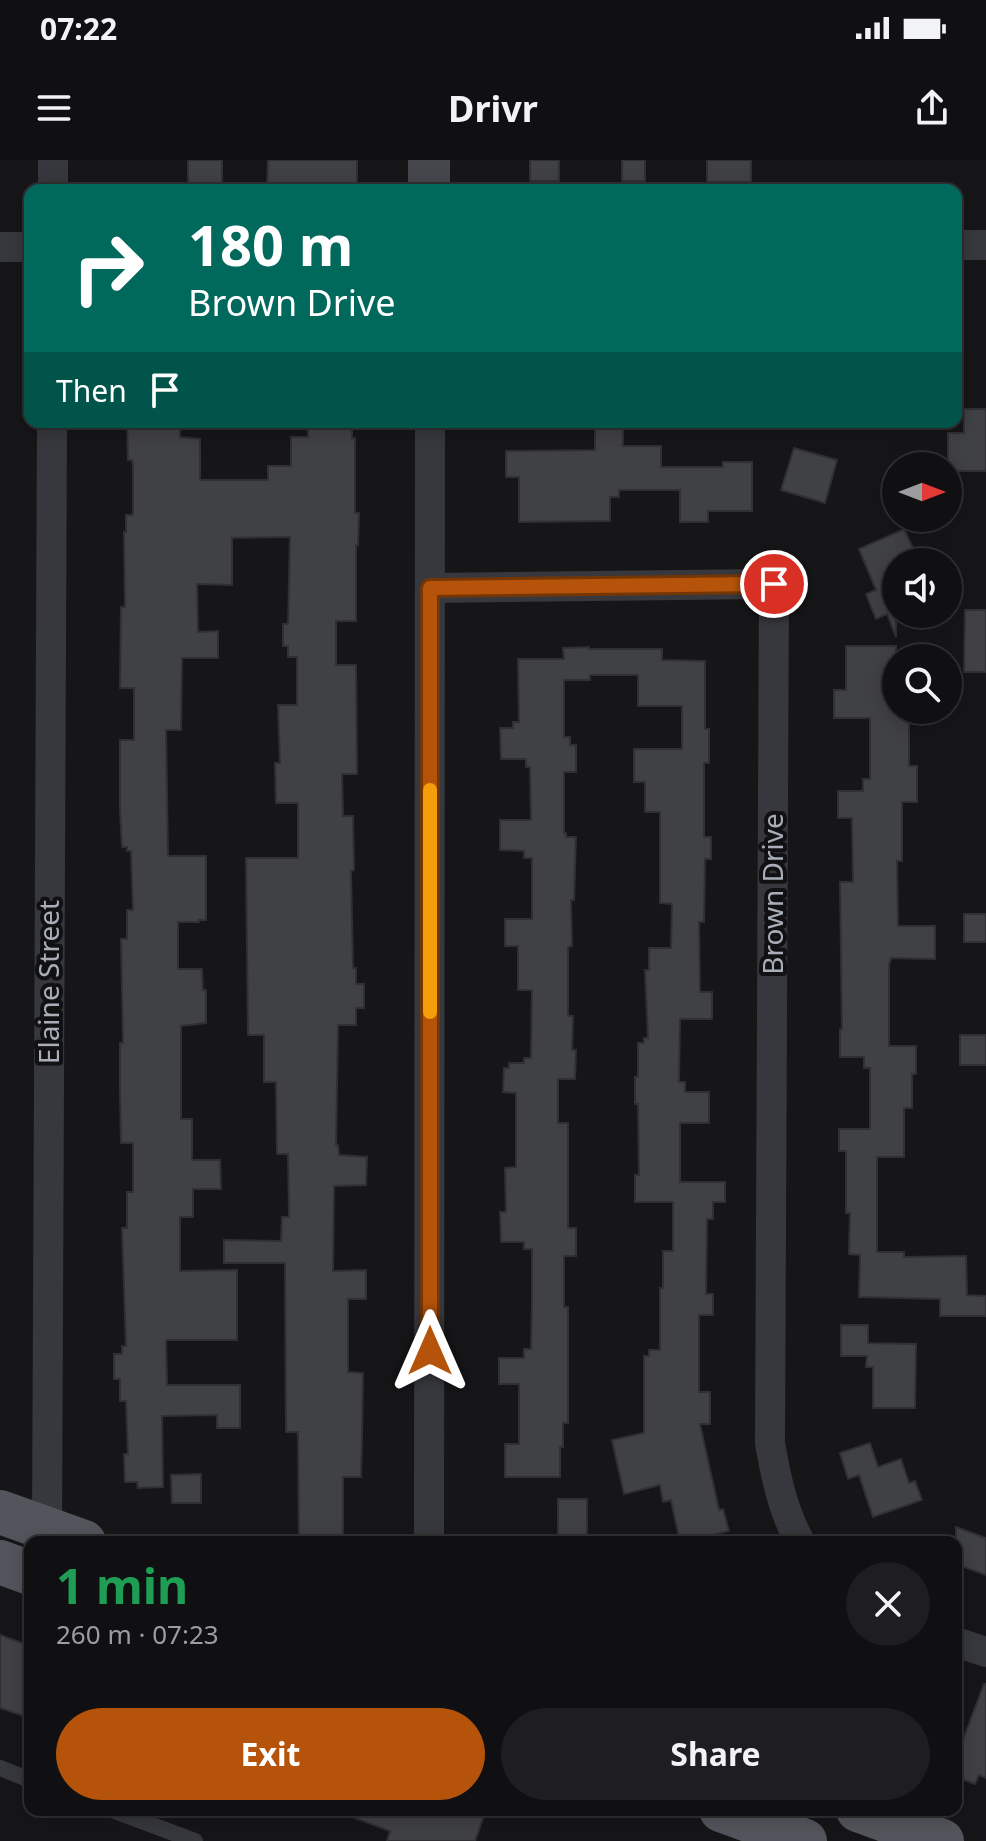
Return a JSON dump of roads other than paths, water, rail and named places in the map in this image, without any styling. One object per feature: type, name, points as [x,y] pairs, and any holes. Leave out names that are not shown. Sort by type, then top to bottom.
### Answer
[{"type":"main road","points":[[0,1512],[54,1536]]},
{"type":"main road","points":[[0,1562],[24,1571]]},
{"type":"main road","points":[[737,1816],[805,1841]]},
{"type":"main road","points":[[874,1816],[942,1841]]},
{"type":"street","points":[[53,160],[53,184]]},
{"type":"street","points":[[429,160],[429,184]]},
{"type":"street","points":[[962,245],[986,245]]},
{"type":"street","points":[[0,247],[24,247]]},
{"type":"street","name":"Elaine Street","points":[[52,428],[58,1536]]},
{"type":"street","points":[[429,1536],[430,428]]},
{"type":"street","name":"Brown Drive","points":[[430,588],[774,584],[770,1443],[785,1510],[797,1536]]},
{"type":"street","points":[[962,1644],[986,1652]]},
{"type":"lane","points":[[0,1768],[24,1778]]},
{"type":"lane","points":[[128,1816],[195,1841]]}]
